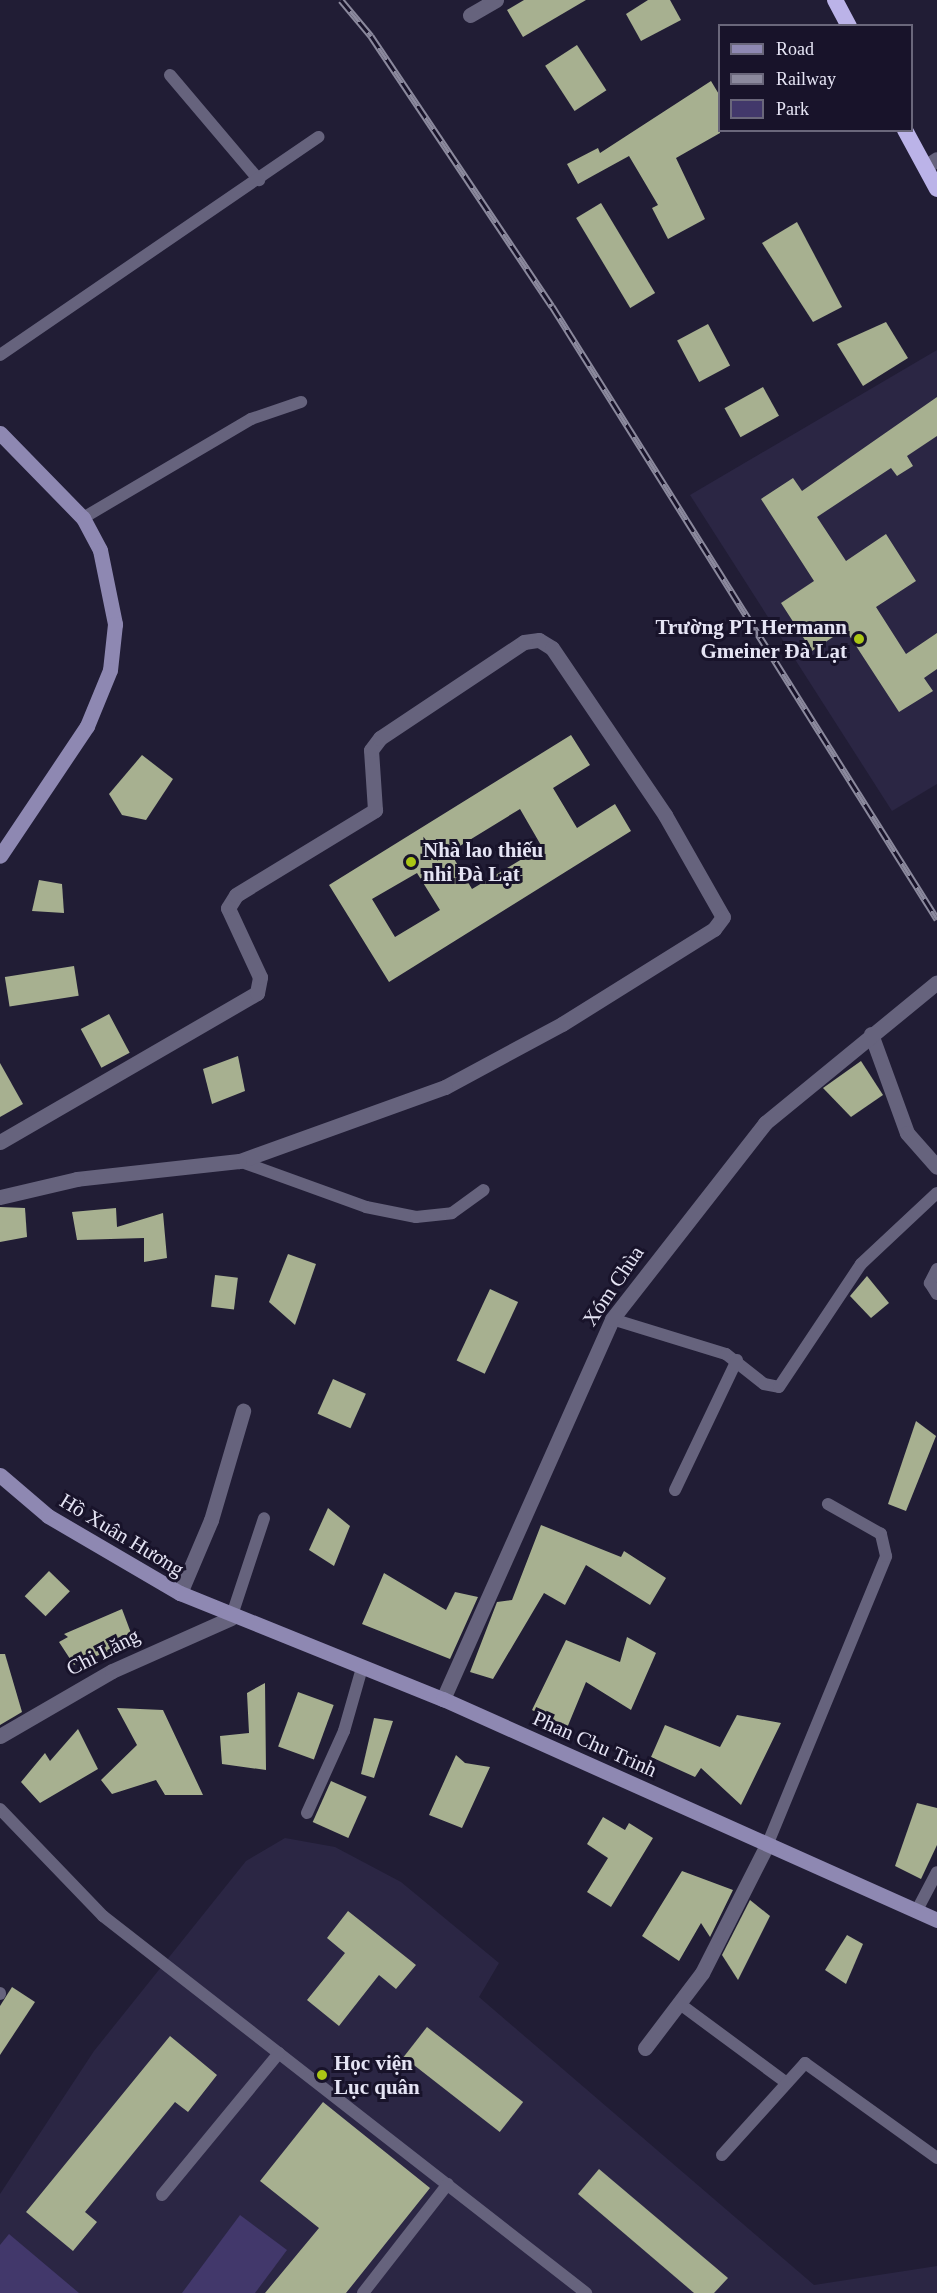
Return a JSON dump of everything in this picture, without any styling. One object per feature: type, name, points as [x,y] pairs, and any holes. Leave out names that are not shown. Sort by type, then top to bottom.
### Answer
[{"type":"highway","points":[[835,0],[848,24]]},
{"type":"highway","points":[[907,132],[931,163],[937,189]]},
{"type":"main road","points":[[0,434],[83,518],[111,587],[115,624],[110,670],[87,726],[0,856]]},
{"type":"main road","name":"Hồ Xuân Hương","points":[[0,1475],[48,1516],[180,1593],[231,1618]]},
{"type":"main road","name":"Phan Chu Trinh","points":[[231,1618],[443,1699],[937,1920]]},
{"type":"street","points":[[470,15],[496,0]]},
{"type":"street","points":[[0,1142],[257,993],[260,976],[228,908],[236,895],[375,810],[371,750],[380,738],[524,642],[539,640],[552,648],[665,815],[723,917],[714,929],[562,1024],[445,1087],[239,1161],[76,1179],[0,1197]]},
{"type":"street","name":"Xóm Chùa","points":[[443,1699],[612,1319],[758,1130],[871,1034],[937,982]]},
{"type":"street","points":[[871,1034],[907,1133],[937,1167]]},
{"type":"street","points":[[180,1593],[211,1520],[243,1411]]},
{"type":"street","name":"Chi Lăng","points":[[0,1736],[112,1671],[231,1618]]},
{"type":"street","points":[[645,2048],[702,1973],[768,1843]]},
{"type":"lane","points":[[170,75],[259,180]]},
{"type":"lane","points":[[0,355],[259,180],[318,137]]},
{"type":"lane","points":[[83,518],[251,419],[301,402]]},
{"type":"lane","points":[[239,1161],[366,1208],[416,1217],[452,1213],[484,1190]]},
{"type":"lane","points":[[612,1319],[737,1360],[764,1384],[778,1387],[861,1264],[937,1193]]},
{"type":"lane","points":[[937,1269],[930,1283],[937,1294]]},
{"type":"lane","points":[[675,1490],[737,1360]]},
{"type":"lane","points":[[768,1843],[886,1556],[882,1534],[828,1504]]},
{"type":"lane","points":[[231,1618],[264,1518]]},
{"type":"lane","points":[[307,1813],[344,1731],[362,1668]]},
{"type":"lane","points":[[0,1809],[103,1916],[586,2293]]},
{"type":"lane","points":[[916,1912],[937,1872]]},
{"type":"lane","points":[[680,2004],[784,2081]]},
{"type":"lane","points":[[162,2195],[279,2053]]},
{"type":"lane","points":[[722,2155],[784,2081],[808,2064],[937,2157]]},
{"type":"lane","points":[[363,2293],[448,2184]]},
{"type":"shaded area","name":"Trường PT Hermann Gmeiner Đà Lạt","points":[[937,350],[937,784],[892,811],[690,495]]},
{"type":"shaded area","name":"Học viện Lục quân","points":[[285,1838],[335,1847],[401,1882],[499,1963],[479,1997],[814,2285],[937,2266],[937,2293],[0,2293],[0,2194],[94,2051],[246,1861]]},
{"type":"green space","points":[[240,2215],[287,2250],[255,2293],[182,2293]]},
{"type":"green space","points":[[9,2234],[79,2293],[0,2293],[0,2245]]},
{"type":"building","points":[[524,0],[586,0],[523,37],[507,10]]},
{"type":"building","points":[[648,0],[670,0],[681,20],[641,41],[626,14]]},
{"type":"building","points":[[577,45],[606,90],[575,111],[545,66]]},
{"type":"building","points":[[711,81],[718,93],[718,132],[720,133],[676,158],[705,219],[668,239],[652,208],[658,205],[629,156],[578,184],[567,164],[598,148],[600,153]]},
{"type":"building","points":[[601,203],[655,293],[630,308],[576,218]]},
{"type":"building","points":[[797,222],[842,307],[813,322],[762,243]]},
{"type":"building","points":[[886,322],[908,358],[863,386],[837,344]]},
{"type":"building","points":[[708,324],[730,365],[699,382],[677,340]]},
{"type":"building","points":[[763,387],[779,416],[741,437],[725,408]]},
{"type":"building","points":[[937,397],[937,436],[907,456],[913,466],[897,476],[891,468],[817,517],[846,561],[886,534],[916,581],[876,607],[906,654],[937,633],[937,669],[924,678],[933,691],[899,712],[845,629],[812,651],[781,603],[814,581],[761,499],[793,478],[802,491]]},
{"type":"building","name":"Nhà lao thiếu nhi Đà Lạt","points":[[571,735],[590,765],[553,788],[577,828],[615,804],[631,831],[389,982],[329,885]],"holes":[[[520,809],[542,847],[472,889],[450,852]],[[417,873],[440,910],[395,937],[372,899]]]},
{"type":"building","points":[[142,755],[173,779],[146,820],[122,815],[109,794]]},
{"type":"building","points":[[39,880],[62,884],[64,913],[32,911]]},
{"type":"building","points":[[74,966],[79,996],[10,1007],[5,977]]},
{"type":"building","points":[[109,1014],[130,1053],[101,1068],[81,1029]]},
{"type":"building","points":[[238,1056],[245,1091],[212,1104],[203,1069]]},
{"type":"building","points":[[861,1061],[883,1095],[851,1117],[823,1088]]},
{"type":"building","points":[[0,1063],[23,1104],[0,1117]]},
{"type":"building","points":[[0,1207],[25,1208],[27,1237],[0,1242]]},
{"type":"building","points":[[116,1208],[117,1227],[163,1213],[167,1258],[144,1262],[144,1238],[77,1240],[72,1212]]},
{"type":"building","points":[[288,1254],[316,1264],[295,1325],[269,1302]]},
{"type":"building","points":[[215,1275],[238,1278],[234,1310],[211,1307]]},
{"type":"building","points":[[867,1276],[889,1303],[871,1318],[850,1296]]},
{"type":"building","points":[[490,1289],[518,1302],[485,1374],[457,1361]]},
{"type":"building","points":[[333,1379],[366,1394],[350,1428],[318,1414]]},
{"type":"building","points":[[916,1421],[936,1436],[906,1511],[888,1504]]},
{"type":"building","points":[[328,1508],[350,1526],[334,1566],[309,1550]]},
{"type":"building","points":[[541,1525],[621,1557],[624,1551],[666,1578],[650,1605],[586,1565],[565,1605],[544,1593],[493,1679],[470,1672],[497,1602],[512,1600]]},
{"type":"building","points":[[49,1571],[70,1591],[46,1616],[25,1596]]},
{"type":"building","points":[[384,1573],[446,1610],[455,1592],[478,1597],[450,1659],[362,1624]]},
{"type":"building","points":[[122,1609],[134,1641],[74,1665],[59,1642],[68,1637],[64,1634]]},
{"type":"building","points":[[627,1637],[656,1653],[631,1710],[586,1682],[567,1728],[532,1710],[566,1640],[620,1662]]},
{"type":"building","points":[[0,1654],[5,1654],[22,1712],[0,1725]]},
{"type":"building","points":[[265,1683],[266,1770],[222,1764],[220,1736],[249,1733],[247,1693]]},
{"type":"building","points":[[298,1692],[334,1705],[314,1759],[278,1747]]},
{"type":"building","points":[[117,1708],[163,1710],[203,1795],[165,1795],[156,1780],[112,1794],[101,1780],[137,1745]]},
{"type":"building","points":[[737,1715],[781,1723],[741,1805],[701,1768],[695,1777],[651,1757],[665,1725],[720,1747]]},
{"type":"building","points":[[374,1718],[393,1721],[374,1778],[361,1774]]},
{"type":"building","points":[[78,1729],[98,1769],[40,1803],[21,1782],[45,1753],[50,1761]]},
{"type":"building","points":[[456,1755],[465,1763],[490,1767],[462,1828],[429,1815]]},
{"type":"building","points":[[331,1781],[367,1797],[348,1838],[313,1822]]},
{"type":"building","points":[[917,1803],[937,1808],[937,1845],[921,1879],[895,1866]]},
{"type":"building","points":[[603,1817],[625,1830],[629,1823],[653,1838],[611,1907],[587,1892],[608,1858],[587,1844]]},
{"type":"building","points":[[682,1871],[733,1890],[710,1937],[701,1923],[679,1961],[642,1936]]},
{"type":"building","points":[[750,1900],[770,1916],[738,1980],[722,1955]]},
{"type":"building","points":[[348,1911],[416,1965],[396,1989],[379,1975],[339,2026],[307,2000],[345,1953],[327,1938]]},
{"type":"building","points":[[847,1935],[863,1944],[846,1984],[825,1970]]},
{"type":"building","points":[[12,1987],[35,2002],[0,2055],[0,2006]]},
{"type":"building","points":[[427,2027],[523,2102],[500,2132],[404,2057]]},
{"type":"building","points":[[170,2036],[217,2075],[188,2112],[175,2102],[85,2212],[97,2222],[73,2251],[26,2212]]},
{"type":"building","points":[[323,2102],[430,2188],[346,2293],[265,2293],[319,2228],[260,2181]]},
{"type":"building","points":[[599,2169],[728,2278],[714,2293],[694,2293],[578,2194]]},
{"type":"railway","points":[[341,0],[371,36],[552,306],[937,919]]},
{"type":"place","name":"Trường PT Hermann Gmeiner Đà Lạt","points":[[859,639]]},
{"type":"place","name":"Nhà lao thiếu nhi Đà Lạt","points":[[411,862]]},
{"type":"place","name":"Học viện Lục quân","points":[[322,2075]]}]
